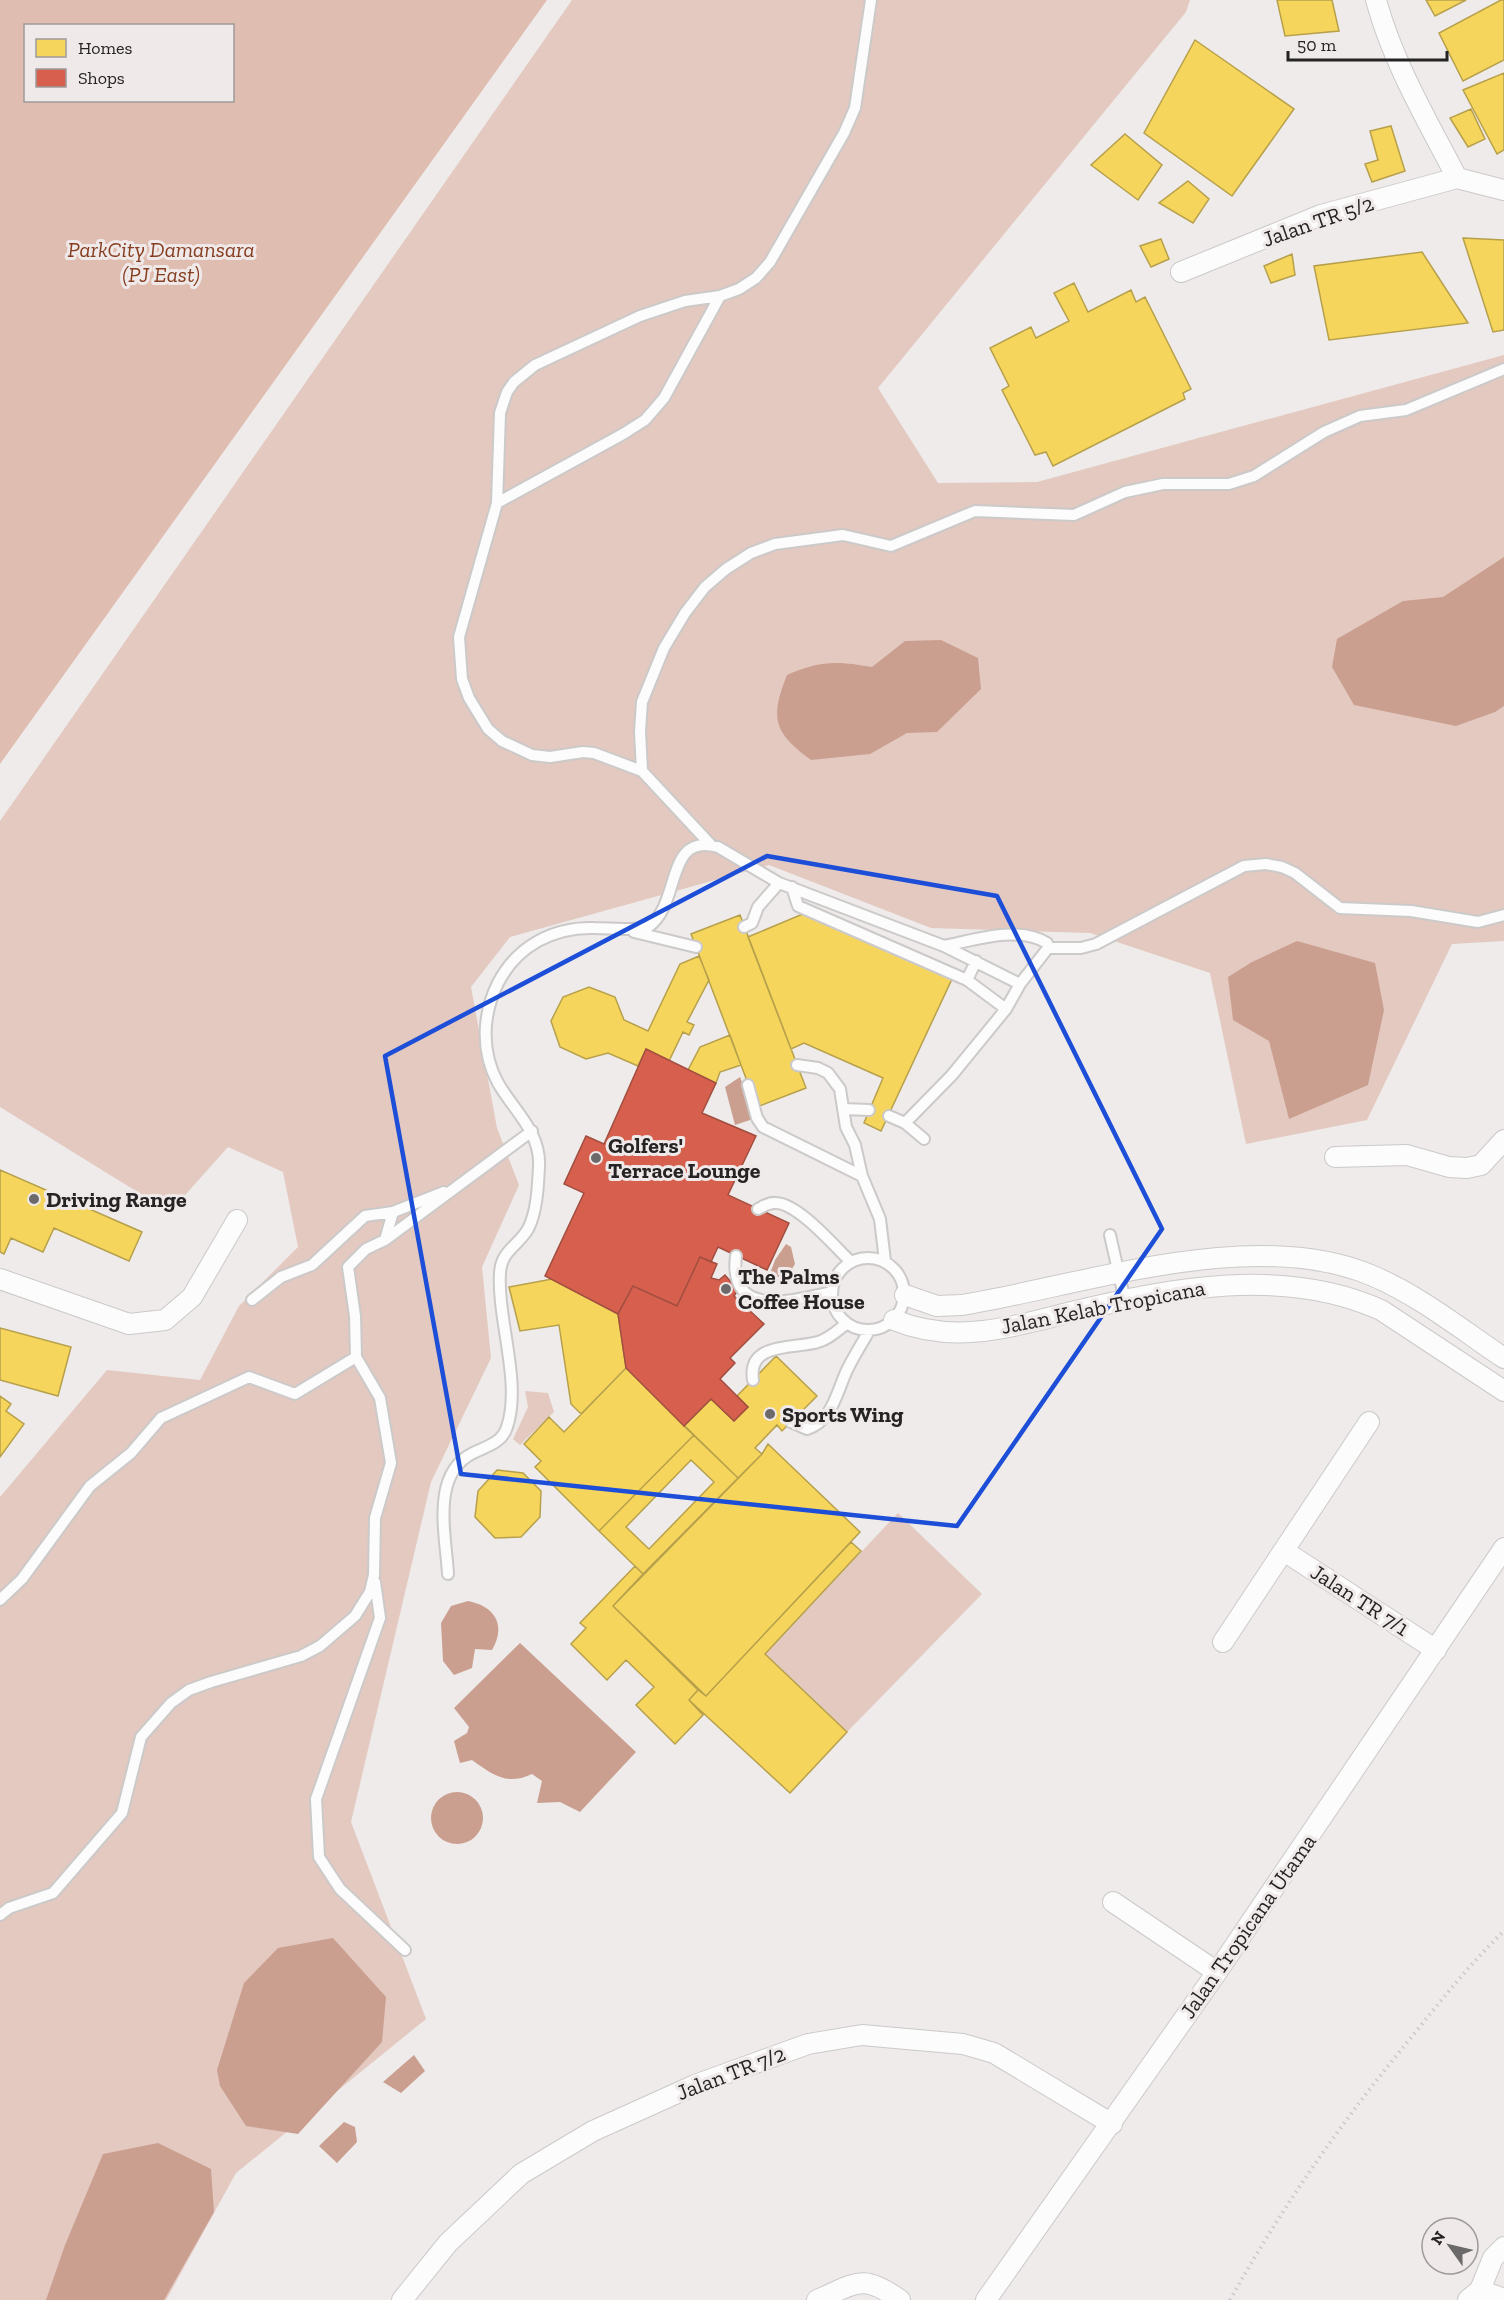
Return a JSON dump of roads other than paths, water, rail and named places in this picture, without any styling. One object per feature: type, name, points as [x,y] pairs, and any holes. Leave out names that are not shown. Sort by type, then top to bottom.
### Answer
[{"type":"street","points":[[1376,0],[1383,24],[1404,75],[1457,178],[1504,190]]},
{"type":"street","name":"Jalan TR 5/2","points":[[1181,272],[1321,215],[1457,178]]},
{"type":"street","points":[[1335,1157],[1398,1154],[1449,1167],[1467,1168],[1481,1165],[1504,1140]]},
{"type":"street","points":[[0,1279],[129,1324],[165,1320],[192,1297],[237,1220]]},
{"type":"street","name":"Jalan Kelab Tropicana","points":[[905,1295],[937,1306],[962,1305],[1118,1272],[1253,1257],[1292,1258],[1352,1269],[1399,1290],[1504,1358]]},
{"type":"street","name":"Jalan Kelab Tropicana","points":[[894,1320],[928,1332],[968,1332],[1019,1325],[1125,1301],[1218,1286],[1276,1286],[1329,1294],[1365,1303],[1381,1310],[1504,1391]]},
{"type":"street","points":[[1223,1642],[1369,1422]]},
{"type":"street","name":"Jalan Tropicana Utama","points":[[986,2300],[1217,1972],[1504,1548]]},
{"type":"street","name":"Jalan TR 7/1","points":[[1284,1551],[1436,1650]]},
{"type":"street","points":[[1113,1902],[1217,1972]]},
{"type":"street","name":"Jalan TR 7/2","points":[[402,2300],[448,2243],[521,2174],[593,2131],[695,2085],[808,2044],[862,2035],[963,2044],[994,2053],[1112,2124]]},
{"type":"street","points":[[1504,2247],[1493,2258],[1474,2295],[1504,2299]]},
{"type":"street","points":[[817,2300],[860,2282],[878,2285],[900,2300]]},
{"type":"lane","points":[[871,0],[855,108],[844,133],[770,262],[756,278],[739,289],[720,296],[685,301],[640,316],[535,365],[522,374],[507,392],[500,413],[497,503],[459,637],[460,668],[469,699],[488,729],[518,749],[550,757],[583,752],[594,753],[642,771],[710,844],[779,883],[944,946],[1020,984]]},
{"type":"lane","points":[[497,503],[645,420],[664,398],[720,296]]},
{"type":"lane","points":[[642,771],[640,731],[642,702],[664,648],[685,613],[705,587],[726,569],[751,553],[775,544],[843,535],[891,546],[975,512],[1074,515],[1125,492],[1162,484],[1228,484],[1254,476],[1324,432],[1360,416],[1406,410],[1504,369]]},
{"type":"lane","points":[[448,1574],[443,1513],[450,1477],[464,1459],[497,1442],[509,1420],[510,1380],[500,1273],[506,1253],[523,1236],[531,1220],[539,1155],[532,1131],[498,1083],[488,1056],[485,1039],[486,1021],[498,984],[521,952],[552,933],[590,927],[640,929],[658,920],[668,902],[675,871],[681,858],[694,848],[710,844]]},
{"type":"lane","points":[[1048,948],[1071,949],[1096,944],[1244,866],[1266,864],[1295,873],[1340,908],[1411,911],[1478,922],[1504,915]]},
{"type":"lane","points":[[744,927],[752,923],[758,907],[779,883]]},
{"type":"lane","points":[[792,887],[798,906],[968,980],[1006,1009]]},
{"type":"lane","points":[[619,928],[696,947]]},
{"type":"lane","points":[[944,946],[999,935],[1038,939],[1047,943],[1048,948]]},
{"type":"lane","points":[[905,1123],[952,1075],[1006,1009],[1020,984],[1048,948]]},
{"type":"lane","points":[[968,980],[976,961]]},
{"type":"lane","points":[[797,1065],[818,1068],[828,1073],[840,1089],[843,1109],[862,1176],[880,1219],[885,1262]]},
{"type":"lane","points":[[748,1084],[757,1118],[763,1127],[862,1176]]},
{"type":"lane","points":[[843,1109],[869,1110]]},
{"type":"lane","points":[[889,1116],[905,1123],[924,1138]]},
{"type":"lane","points":[[405,1950],[340,1889],[319,1857],[316,1799],[380,1618],[374,1575],[375,1518],[391,1463],[380,1398],[356,1357],[355,1316],[348,1267],[366,1249],[385,1240],[532,1131]]},
{"type":"lane","points":[[252,1300],[281,1277],[312,1265],[365,1216],[393,1212],[457,1186]]},
{"type":"lane","points":[[758,1209],[777,1202],[791,1209],[820,1232],[850,1262]]},
{"type":"lane","points":[[385,1240],[393,1212]]},
{"type":"lane","points":[[1110,1235],[1125,1301]]},
{"type":"lane","points":[[736,1256],[736,1278],[743,1288],[761,1301],[787,1303],[832,1292]]},
{"type":"lane","points":[[874,1258],[885,1262],[900,1275],[905,1295],[902,1309],[886,1326],[869,1331],[846,1324],[833,1304],[832,1292],[835,1280],[850,1262],[874,1258]]},
{"type":"lane","points":[[753,1380],[757,1361],[770,1349],[819,1342],[846,1324]]},
{"type":"lane","points":[[791,1422],[807,1429],[820,1422],[835,1402],[847,1370],[869,1331]]},
{"type":"lane","points":[[0,1600],[21,1579],[90,1486],[131,1453],[161,1418],[249,1377],[295,1394],[356,1357]]},
{"type":"lane","points":[[0,1915],[9,1908],[54,1893],[122,1813],[141,1737],[171,1703],[189,1690],[301,1656],[320,1646],[355,1616],[370,1592],[374,1575]]},
{"type":"place","name":"Golfers' Terrace Lounge","points":[[596,1158]]},
{"type":"place","name":"Driving Range","points":[[34,1199]]},
{"type":"place","name":"The Palms Coffee House","points":[[726,1289]]},
{"type":"place","name":"Sports Wing","points":[[770,1414]]},
{"type":"park label","name":"ParkCity Damansara (PJ East)","points":[[161,262]]}]
